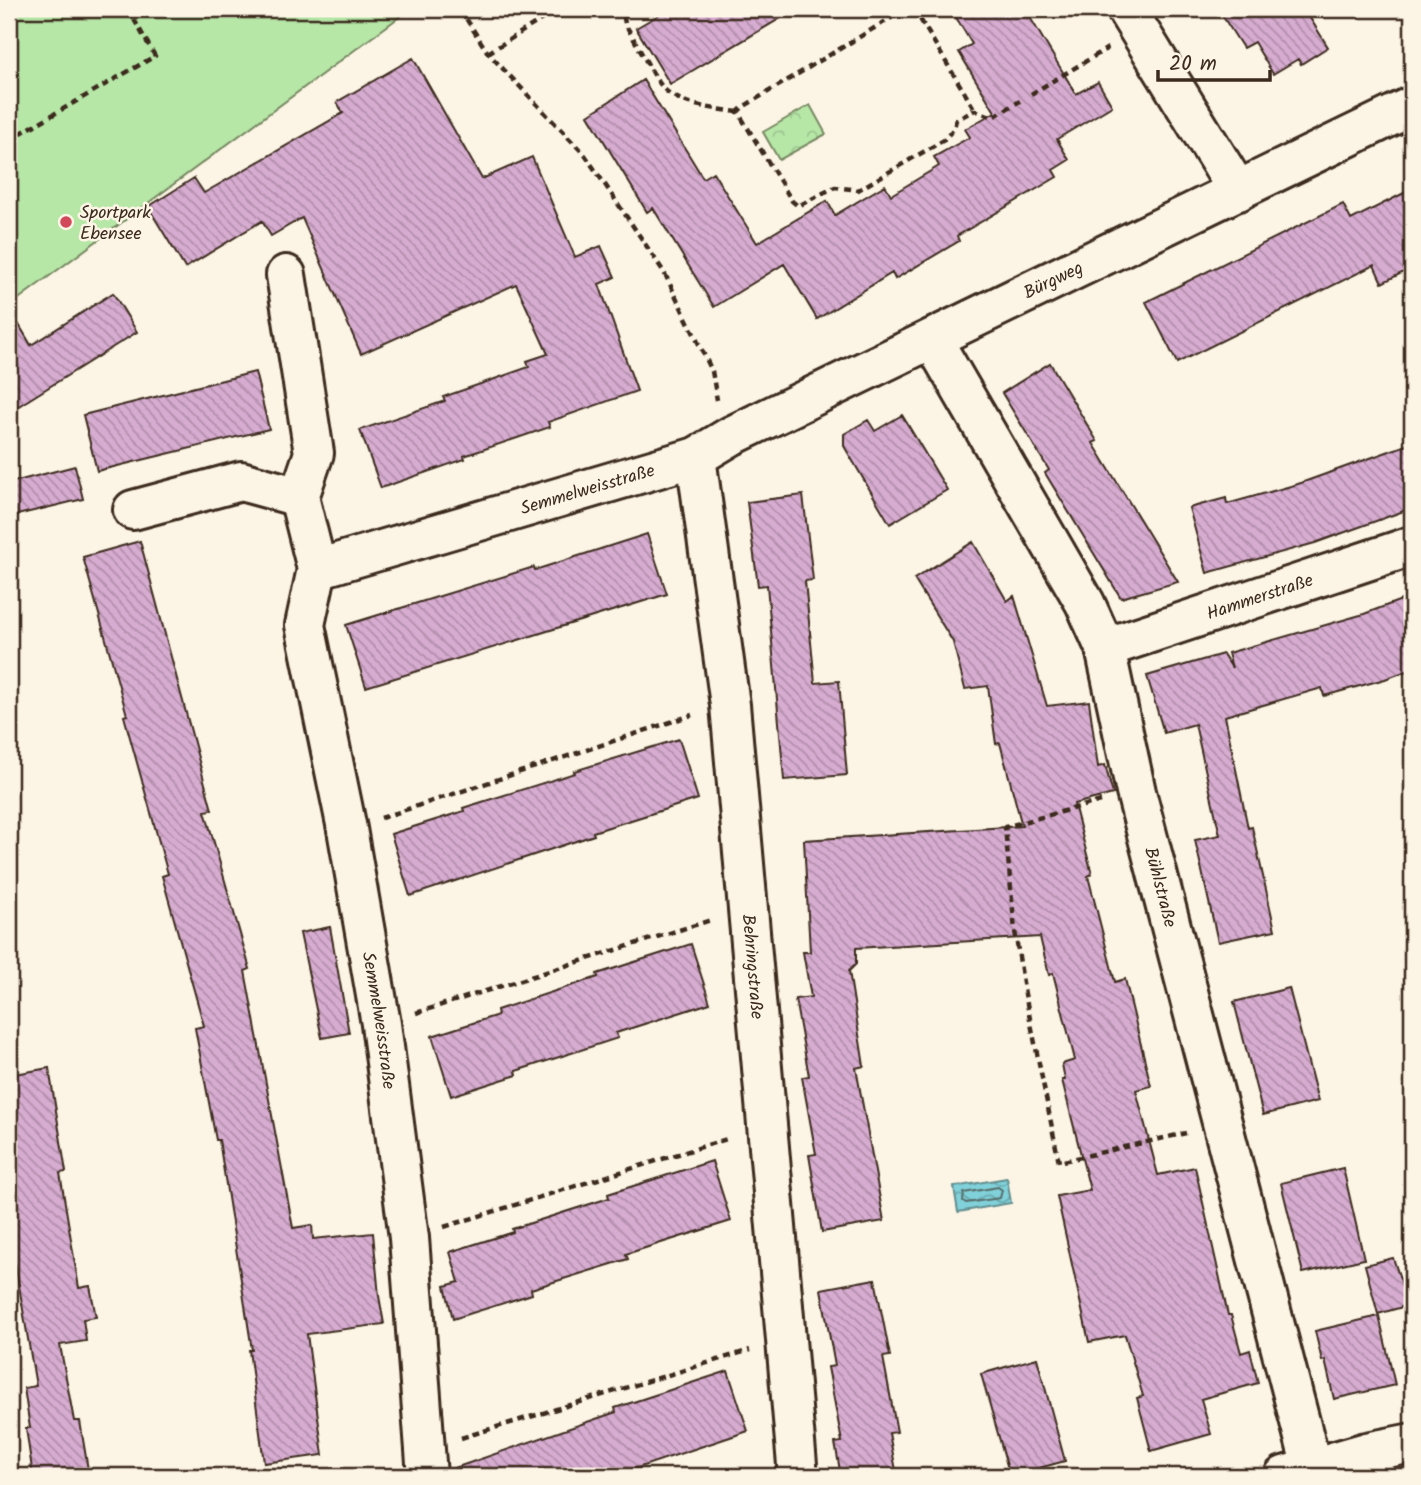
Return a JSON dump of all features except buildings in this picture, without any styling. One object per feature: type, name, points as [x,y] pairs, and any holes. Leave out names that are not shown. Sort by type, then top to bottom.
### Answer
[{"type":"street","points":[[1133,19],[1238,191]]},
{"type":"street","name":"Bürgweg","points":[[696,457],[731,436],[1412,106]]},
{"type":"street","points":[[133,510],[241,481],[299,498],[314,453],[286,275]]},
{"type":"street","name":"Bühlstraße","points":[[932,339],[1085,603],[1105,648],[1136,792],[1223,1125],[1298,1472]]},
{"type":"street","name":"Semmelweisstraße","points":[[317,569],[696,457]]},
{"type":"street","name":"Behringstraße","points":[[696,457],[730,705],[798,1476]]},
{"type":"street","name":"Semmelweisstraße","points":[[299,498],[317,569],[305,625],[347,829],[381,1024],[409,1238],[427,1462]]},
{"type":"street","name":"Hammerstraße","points":[[1105,648],[1412,546]]},
{"type":"street","points":[[1298,1472],[1371,1464],[1412,1443]]},
{"type":"path","points":[[9,140],[155,56],[128,9]]},
{"type":"path","points":[[460,9],[488,53],[585,155],[664,272],[712,372],[719,412],[731,436]]},
{"type":"path","points":[[488,53],[558,9]]},
{"type":"path","points":[[630,9],[624,12],[625,24],[666,90],[683,100],[708,108],[738,112]]},
{"type":"path","points":[[738,112],[906,9]]},
{"type":"path","points":[[914,9],[975,110],[993,117],[1020,101]]},
{"type":"path","points":[[1031,94],[1133,19]]},
{"type":"path","points":[[738,112],[792,201],[798,206],[835,187],[858,190],[944,139],[954,128],[956,120],[975,110]]},
{"type":"path","points":[[347,829],[696,713]]},
{"type":"path","points":[[1136,792],[1005,827],[1015,931],[1024,989],[1059,1162],[1223,1125]]},
{"type":"path","points":[[1407,825],[1412,844]]},
{"type":"path","points":[[381,1024],[749,908]]},
{"type":"path","points":[[409,1238],[768,1126]]},
{"type":"path","points":[[427,1462],[749,1350]]},
{"type":"green space","name":"Sportpark Ebensee","points":[[9,9],[410,9],[9,306]]},
{"type":"green space","points":[[810,105],[826,134],[779,160],[763,132]]},
{"type":"water","points":[[1007,1178],[1011,1203],[958,1212],[954,1187]]},
{"type":"place","name":"Sportpark Ebensee","points":[[66,222]]}]
